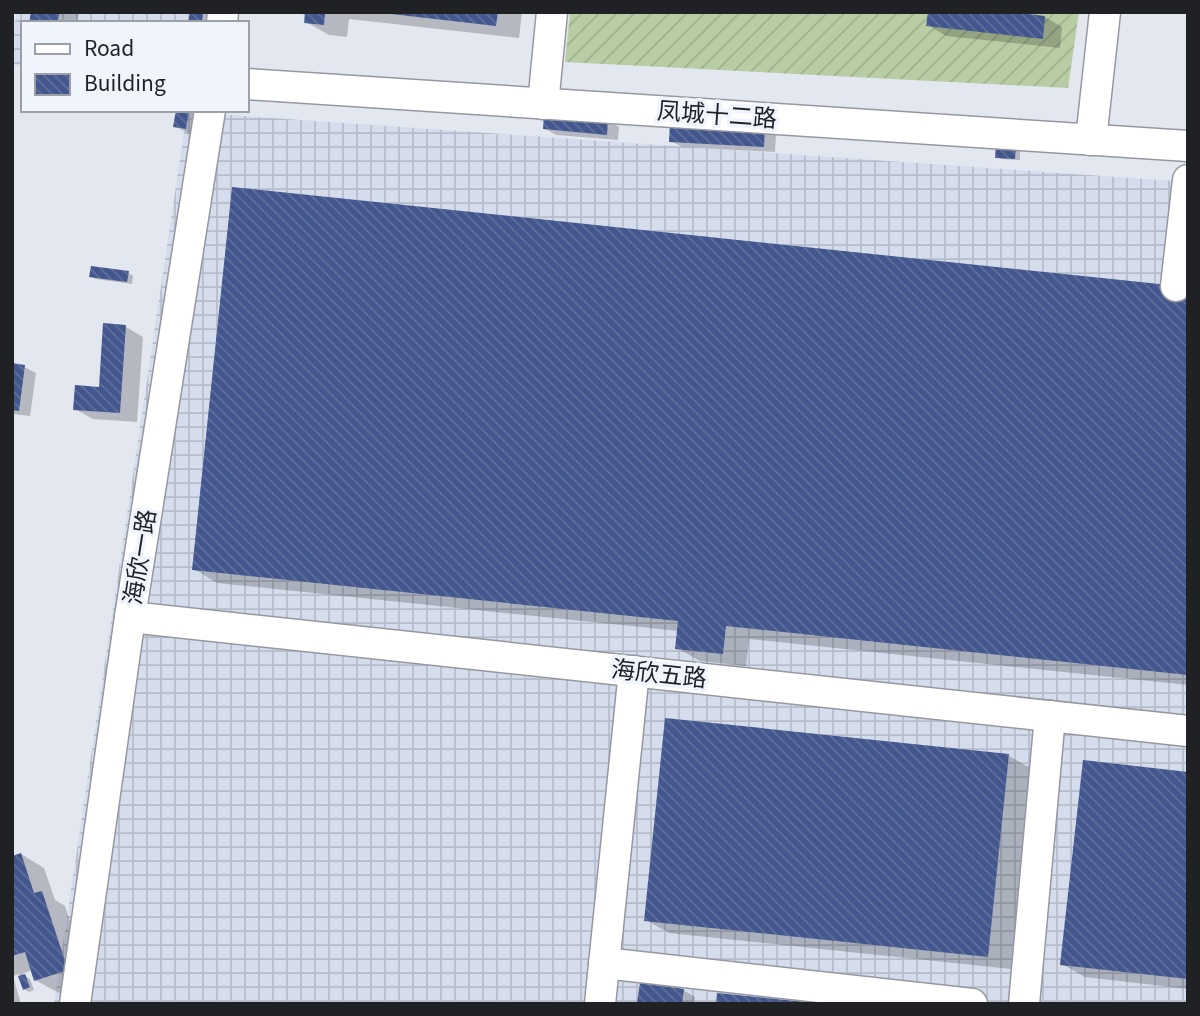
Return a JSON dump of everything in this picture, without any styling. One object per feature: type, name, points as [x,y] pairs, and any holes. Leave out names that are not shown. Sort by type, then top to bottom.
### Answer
[{"type":"street","points":[[543,104],[552,12]]},
{"type":"street","points":[[1091,140],[1105,12]]},
{"type":"street","name":"凤城十二路","points":[[248,84],[1188,146]]},
{"type":"street","name":"海欣一路","points":[[75,1004],[130,617],[210,112]]},
{"type":"street","points":[[1176,286],[1188,180]]},
{"type":"street","name":"海欣五路","points":[[130,617],[1188,731]]},
{"type":"street","points":[[600,1004],[634,671]]},
{"type":"street","points":[[1024,1004],[1050,716]]},
{"type":"street","points":[[604,963],[972,1004]]},
{"type":"shaded area","points":[[17,12],[199,12],[198,21],[21,21],[21,66],[12,65],[12,35]]},
{"type":"shaded area","points":[[187,112],[1188,182],[1188,1004],[54,1004]]},
{"type":"green space","points":[[570,12],[1079,12],[1068,88],[565,62]]},
{"type":"building","points":[[31,12],[60,12],[58,21],[29,21]]},
{"type":"building","points":[[190,12],[203,12],[202,21],[188,21]]},
{"type":"building","points":[[305,12],[325,12],[324,25],[304,23]]},
{"type":"building","points":[[391,12],[498,12],[496,26]]},
{"type":"building","points":[[928,12],[1013,12],[1045,16],[1043,39],[926,26]]},
{"type":"building","points":[[176,112],[189,112],[186,129],[173,127]]},
{"type":"building","points":[[544,113],[608,119],[607,135],[543,129]]},
{"type":"building","points":[[670,121],[765,126],[764,147],[669,142]]},
{"type":"building","points":[[996,145],[1016,146],[1015,159],[995,158]]},
{"type":"building","points":[[232,187],[1188,287],[1188,675],[726,626],[723,654],[675,649],[678,621],[192,570]]},
{"type":"building","points":[[91,266],[129,271],[127,282],[89,277]]},
{"type":"building","points":[[103,323],[126,325],[120,413],[73,410],[75,385],[99,387]]},
{"type":"building","points":[[12,363],[25,365],[19,411],[12,410]]},
{"type":"building","points":[[665,718],[1009,754],[988,957],[644,921]]},
{"type":"building","points":[[1083,760],[1188,772],[1188,979],[1060,965]]},
{"type":"building","points":[[21,853],[34,893],[42,891],[68,970],[34,981],[25,952],[12,956],[12,856]]},
{"type":"building","points":[[25,974],[30,987],[23,990],[18,976]]},
{"type":"building","points":[[640,983],[684,989],[682,1004],[637,1003]]},
{"type":"building","points":[[717,993],[805,1002],[805,1004],[716,1004]]}]
